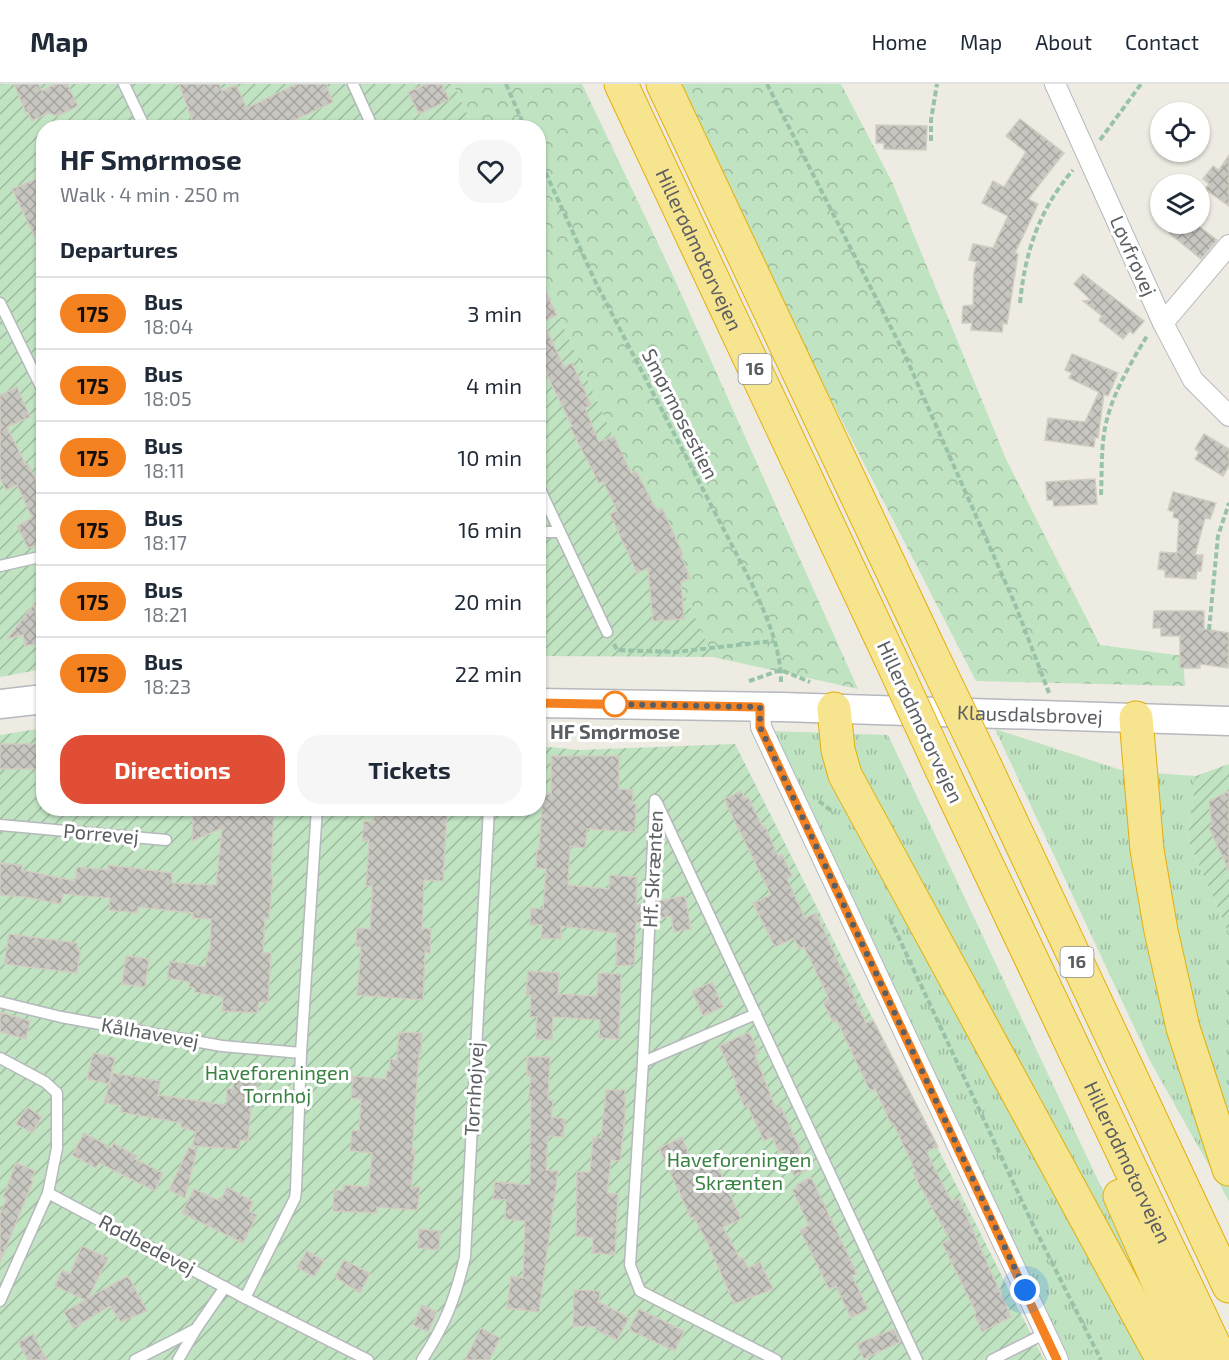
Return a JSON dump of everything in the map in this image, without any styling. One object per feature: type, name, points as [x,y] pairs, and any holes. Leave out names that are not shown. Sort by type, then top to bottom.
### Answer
[{"type":"highway","name":"Hillerødmotorvejen","points":[[621,84],[1221,1360]]},
{"type":"highway","name":"Hillerødmotorvejen","points":[[663,84],[1229,1286]]},
{"type":"highway","points":[[834,709],[838,750],[845,775],[1163,1360]]},
{"type":"highway","points":[[1136,718],[1147,850],[1161,931],[1183,1028],[1229,1169]]},
{"type":"highway","points":[[1099,1101],[1115,1186],[1192,1360]]},
{"type":"highway","name":"16","points":[[1167,1155],[1222,1220],[1229,1235]]},
{"type":"street","name":"Løvfrøvej","points":[[1055,84],[1163,323],[1193,380],[1229,416]]},
{"type":"street","points":[[1163,323],[1229,244]]},
{"type":"street","points":[[770,698],[760,727],[1058,1360]]},
{"type":"street","name":"Klausdalsbrovej","points":[[546,703],[770,698],[834,709],[1229,721]]},
{"type":"street","points":[[0,704],[36,700]]},
{"type":"lane","points":[[124,84],[141,120]]},
{"type":"lane","points":[[353,84],[369,120]]},
{"type":"lane","points":[[0,303],[36,377]]},
{"type":"lane","points":[[546,502],[607,632]]},
{"type":"lane","points":[[546,532],[560,532]]},
{"type":"lane","points":[[0,566],[36,558]]},
{"type":"lane","name":"Hf. Skrænten","points":[[776,1360],[640,1291],[630,1264],[643,1062],[655,800],[917,1360]]},
{"type":"lane","points":[[245,1298],[295,1198],[301,1053],[316,816]]},
{"type":"lane","name":"Tornhøjvej","points":[[422,1360],[440,1332],[455,1297],[465,1257],[489,816]]},
{"type":"lane","name":"Porrevej","points":[[0,825],[166,840]]},
{"type":"lane","name":"Kålhavevej","points":[[0,1002],[61,1017],[222,1046],[301,1053]]},
{"type":"lane","points":[[643,1062],[756,1014]]},
{"type":"lane","points":[[0,1058],[45,1082],[57,1093],[57,1148],[48,1193],[0,1302]]},
{"type":"lane","name":"Rødbedevej","points":[[48,1193],[245,1298],[368,1360]]},
{"type":"lane","points":[[178,1360],[225,1287]]},
{"type":"lane","points":[[135,1360],[196,1329]]},
{"type":"lane","points":[[992,1360],[1046,1333]]},
{"type":"path","points":[[506,84],[522,120]]},
{"type":"path","points":[[767,84],[904,353],[1015,604],[1048,690]]},
{"type":"path","points":[[931,141],[931,120],[937,84]]},
{"type":"path","points":[[1020,303],[1026,260],[1038,227],[1051,201],[1141,84]]},
{"type":"path","name":"Smørmosestien","points":[[546,174],[596,283],[770,622],[780,670],[770,698]]},
{"type":"path","points":[[1101,495],[1107,418],[1120,383],[1133,358],[1153,328],[1163,323]]},
{"type":"path","points":[[1209,630],[1218,536],[1229,503]]},
{"type":"path","points":[[607,632],[617,650],[676,652],[774,641]]},
{"type":"path","points":[[818,801],[836,815]]},
{"type":"path","points":[[890,919],[1035,1229],[1101,1360]]},
{"type":"green space","points":[[0,84],[453,84],[470,120],[36,120],[36,670],[0,677]]},
{"type":"green space","points":[[453,84],[582,84],[670,269],[858,689],[713,657],[546,288],[546,120],[470,120]]},
{"type":"green space","points":[[682,84],[841,84],[893,184],[1006,459],[1100,645],[1183,656],[1185,686],[976,681],[789,318]]},
{"type":"green space","points":[[546,288],[713,657],[546,656]]},
{"type":"green space","name":"Haveforeningen Tornhøj","points":[[36,729],[36,816],[546,816],[546,747],[579,750],[735,744],[1044,1360],[0,1360],[0,735]]},
{"type":"green space","points":[[995,729],[1124,771],[1196,776],[1188,839],[1229,934],[1229,1201],[1150,1061]]},
{"type":"green space","points":[[770,731],[888,735],[1162,1316],[1152,1360],[1063,1360]]},
{"type":"green space","points":[[1229,764],[1229,934],[1188,839],[1196,776]]},
{"type":"building","points":[[14,84],[38,84],[42,91],[55,84],[67,84],[78,106],[58,116],[48,113],[32,121],[28,112],[26,113]]},
{"type":"building","points":[[179,84],[219,84],[222,91],[236,85],[247,108],[296,84],[326,84],[333,102],[295,120],[192,120]]},
{"type":"building","points":[[426,84],[442,84],[449,100],[419,114],[408,92]]},
{"type":"building","points":[[1020,119],[1064,153],[1028,199],[1038,204],[1015,253],[1018,254],[1007,324],[1003,323],[1002,332],[971,330],[972,323],[962,323],[963,306],[973,305],[974,272],[977,262],[969,260],[973,244],[993,248],[1008,216],[982,203],[993,181],[1004,187],[1026,152],[1006,136]]},
{"type":"building","points":[[876,125],[927,126],[926,150],[884,149],[884,143],[876,143]]},
{"type":"building","points":[[1229,155],[1229,206],[1210,193],[1210,174],[1207,174],[1213,166],[1219,170]]},
{"type":"building","points":[[36,179],[36,239],[12,189]]},
{"type":"building","points":[[1170,234],[1209,234],[1217,240],[1201,259]]},
{"type":"building","points":[[1083,274],[1144,321],[1133,334],[1130,331],[1123,339],[1099,320],[1102,316],[1083,301],[1091,300],[1074,284]]},
{"type":"building","points":[[546,292],[557,315],[546,320]]},
{"type":"building","points":[[546,328],[564,367],[572,363],[591,405],[585,408],[599,442],[614,436],[631,473],[636,471],[657,511],[662,508],[683,554],[681,555],[690,578],[681,582],[684,619],[653,621],[648,568],[637,573],[610,514],[617,511],[603,481],[599,483],[570,427],[572,426],[546,373]]},
{"type":"building","points":[[1072,354],[1118,373],[1108,396],[1104,394],[1098,438],[1095,437],[1094,447],[1045,440],[1048,418],[1085,422],[1099,392],[1069,378],[1072,373],[1065,370]]},
{"type":"building","points":[[17,387],[30,417],[7,427],[36,480],[36,546],[28,548],[17,526],[32,518],[17,485],[6,490],[0,478],[0,395]]},
{"type":"building","points":[[1204,434],[1229,449],[1229,466],[1223,476],[1195,459],[1199,452],[1195,449]]},
{"type":"building","points":[[1095,479],[1097,504],[1054,506],[1053,500],[1047,500],[1046,482]]},
{"type":"building","points":[[1173,492],[1216,503],[1210,519],[1205,518],[1195,555],[1203,555],[1201,571],[1197,571],[1196,579],[1165,577],[1165,570],[1158,569],[1160,552],[1177,553],[1179,519],[1173,517],[1174,512],[1168,510]]},
{"type":"building","points":[[34,604],[36,644],[25,646],[23,635],[7,639]]},
{"type":"building","points":[[1154,611],[1204,611],[1204,629],[1229,633],[1228,668],[1200,664],[1200,668],[1180,668],[1180,636],[1161,636],[1161,628],[1153,628]]},
{"type":"building","points":[[0,744],[36,744],[36,769],[0,769]]},
{"type":"building","points":[[551,756],[619,756],[619,789],[633,790],[632,804],[636,804],[635,832],[587,829],[585,848],[570,846],[568,885],[609,889],[610,875],[637,877],[636,905],[643,904],[642,922],[636,923],[634,965],[616,966],[617,933],[561,926],[561,939],[541,938],[542,925],[530,925],[531,908],[543,909],[546,869],[536,868],[537,850],[539,850],[541,816],[546,816],[546,794],[551,794]]},
{"type":"building","points":[[741,791],[745,799],[748,797],[778,856],[782,854],[792,876],[787,879],[805,918],[816,913],[866,1023],[873,1020],[938,1147],[926,1151],[952,1201],[959,1199],[1011,1317],[982,1332],[974,1314],[976,1313],[942,1243],[950,1240],[913,1173],[916,1172],[875,1089],[870,1091],[837,1021],[833,1022],[823,1002],[829,999],[804,947],[799,949],[794,938],[775,947],[753,903],[771,895],[724,799]]},
{"type":"building","points":[[1229,791],[1229,871],[1209,828],[1212,826],[1209,801]]},
{"type":"building","points":[[193,816],[274,816],[271,875],[273,875],[269,919],[265,918],[263,953],[271,953],[268,1003],[259,1002],[258,1013],[222,1011],[223,997],[194,992],[195,988],[189,987],[190,982],[167,978],[170,961],[205,967],[208,951],[210,951],[211,919],[193,918],[193,913],[138,907],[138,913],[109,910],[110,898],[63,894],[61,904],[0,895],[0,863],[22,865],[22,870],[75,881],[77,867],[108,870],[108,865],[172,873],[172,883],[216,885],[222,828],[192,841]]},
{"type":"building","points":[[374,816],[447,816],[443,881],[424,880],[422,928],[431,929],[430,953],[425,952],[423,1000],[357,995],[361,947],[356,946],[357,928],[370,929],[372,894],[372,886],[366,886],[369,841],[362,841],[364,821],[374,822]]},
{"type":"building","points":[[685,896],[691,929],[674,932],[671,916],[657,919],[658,901]]},
{"type":"building","points":[[9,934],[77,943],[80,953],[77,973],[4,964]]},
{"type":"building","points":[[126,956],[149,959],[145,987],[122,984]]},
{"type":"building","points":[[528,971],[559,973],[558,994],[597,996],[598,973],[621,974],[619,1039],[599,1038],[600,1020],[553,1017],[552,1040],[536,1039],[537,1017],[530,1017],[531,995],[526,995]]},
{"type":"building","points":[[712,982],[723,1007],[703,1016],[692,991]]},
{"type":"building","points":[[0,1012],[30,1021],[26,1039],[0,1032]]},
{"type":"building","points":[[399,1032],[422,1033],[411,1187],[420,1187],[417,1210],[377,1207],[377,1213],[333,1211],[334,1190],[343,1191],[344,1185],[369,1187],[372,1153],[350,1151],[352,1130],[359,1131],[361,1099],[351,1098],[353,1076],[386,1079],[387,1071],[390,1071],[390,1059],[397,1060]]},
{"type":"building","points":[[749,1032],[759,1053],[755,1055],[776,1109],[781,1107],[809,1169],[794,1176],[782,1151],[779,1152],[772,1137],[764,1141],[747,1105],[744,1106],[735,1085],[737,1084],[719,1046]]},
{"type":"building","points":[[93,1053],[115,1058],[109,1084],[87,1079]]},
{"type":"building","points":[[527,1057],[550,1057],[548,1100],[553,1100],[551,1117],[565,1119],[563,1137],[548,1136],[546,1170],[558,1171],[539,1312],[507,1308],[511,1276],[523,1278],[525,1221],[505,1219],[506,1200],[493,1199],[495,1182],[530,1185],[531,1097],[529,1097],[531,1076],[527,1076]]},
{"type":"building","points":[[234,1070],[258,1072],[257,1092],[252,1092],[248,1141],[240,1140],[239,1149],[192,1146],[196,1132],[181,1127],[181,1123],[120,1112],[121,1106],[104,1102],[113,1073],[160,1081],[158,1095],[226,1105],[227,1089],[233,1089]]},
{"type":"building","points":[[606,1090],[625,1090],[625,1118],[620,1161],[611,1160],[607,1193],[618,1194],[615,1255],[592,1253],[593,1238],[576,1236],[577,1172],[590,1172],[593,1137],[601,1138]]},
{"type":"building","points":[[27,1107],[42,1117],[32,1133],[16,1124]]},
{"type":"building","points":[[84,1133],[112,1148],[113,1143],[137,1156],[135,1159],[163,1173],[155,1191],[99,1163],[96,1168],[72,1155]]},
{"type":"building","points":[[682,1137],[694,1166],[713,1156],[741,1219],[723,1227],[740,1259],[743,1258],[748,1268],[760,1262],[773,1289],[734,1304],[710,1248],[694,1217],[691,1218],[659,1148]]},
{"type":"building","points":[[189,1147],[197,1150],[185,1198],[169,1190]]},
{"type":"building","points":[[16,1163],[35,1171],[0,1262],[0,1214],[7,1198],[3,1197]]},
{"type":"building","points":[[811,1177],[857,1274],[852,1276],[868,1309],[851,1318],[836,1286],[829,1289],[800,1230],[809,1225],[792,1190],[797,1188],[796,1185]]},
{"type":"building","points":[[227,1187],[253,1202],[249,1211],[257,1215],[243,1243],[182,1213],[194,1189],[220,1201]]},
{"type":"building","points":[[419,1229],[440,1231],[439,1250],[418,1248]]},
{"type":"building","points":[[82,1246],[108,1258],[88,1298],[128,1276],[147,1311],[121,1322],[110,1306],[73,1328],[64,1312],[85,1300],[55,1286],[62,1270],[70,1274]]},
{"type":"building","points":[[307,1251],[324,1261],[314,1277],[297,1267]]},
{"type":"building","points":[[344,1260],[370,1273],[360,1293],[335,1277]]},
{"type":"building","points":[[574,1290],[600,1291],[599,1302],[629,1318],[617,1340],[596,1330],[596,1327],[573,1326]]},
{"type":"building","points":[[422,1305],[437,1312],[428,1332],[413,1325]]},
{"type":"building","points":[[639,1309],[684,1331],[675,1351],[629,1330]]},
{"type":"building","points":[[481,1328],[500,1338],[489,1360],[465,1360]]},
{"type":"building","points":[[894,1329],[900,1342],[864,1359],[857,1344]]},
{"type":"building","points":[[33,1334],[47,1360],[28,1360],[18,1342]]},
{"type":"bus line","name":"175","points":[[546,703],[760,707],[760,727],[1057,1360]]},
{"type":"place","name":"HF Smørmose","points":[[615,704]]},
{"type":"route","points":[[615,704],[607,704],[760,707],[760,727],[1025,1290]]},
{"type":"park label","name":"Haveforeningen Skrænten","points":[[739,1172]]}]
